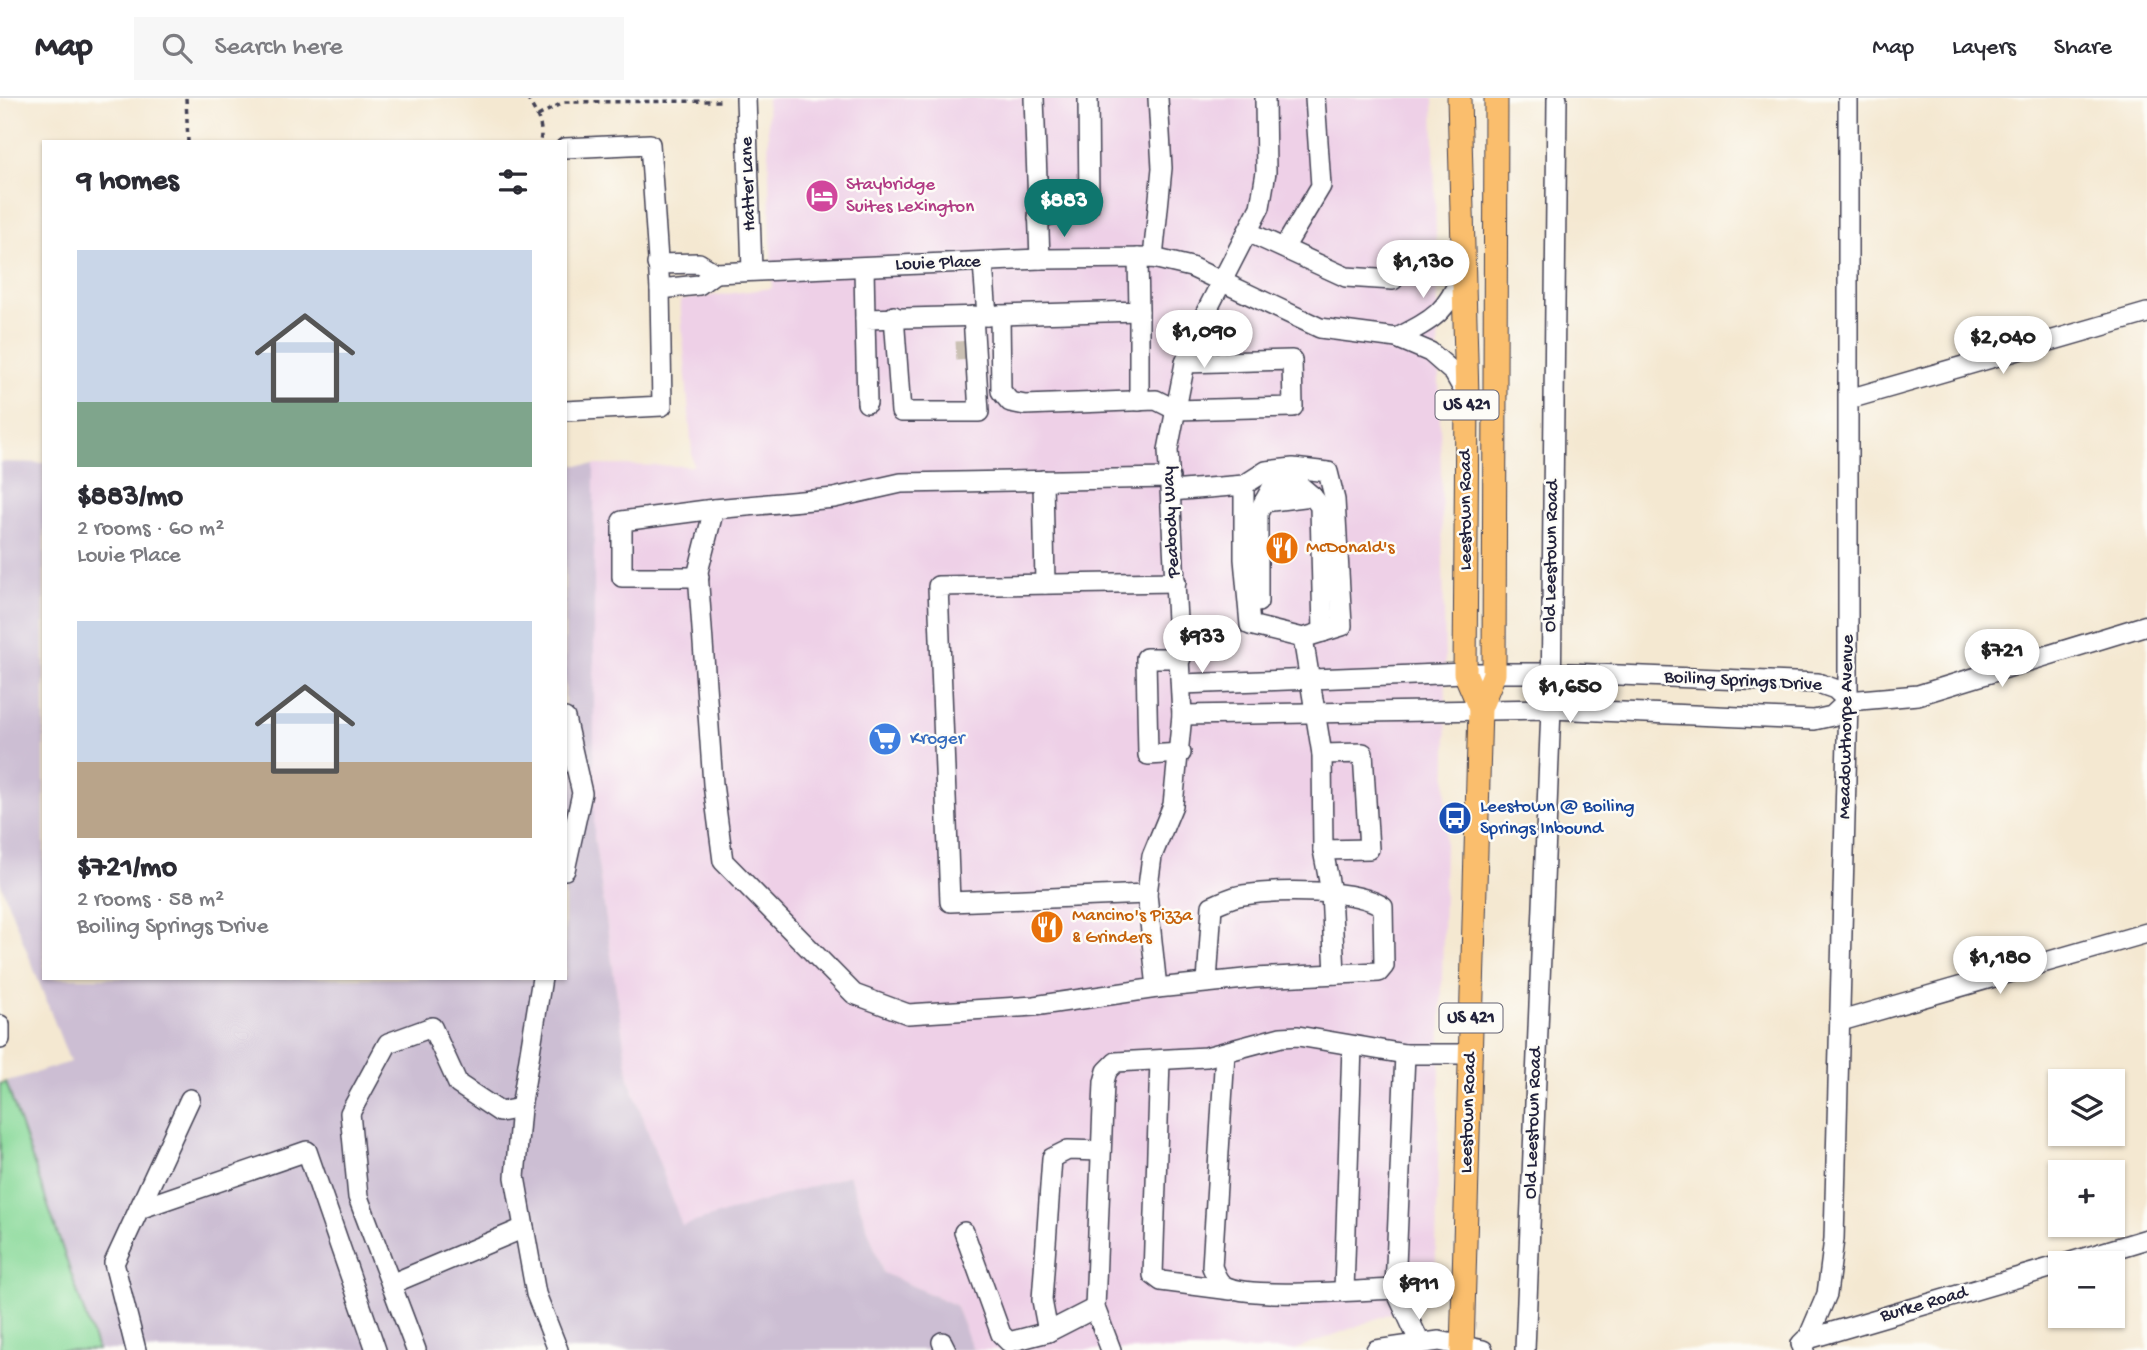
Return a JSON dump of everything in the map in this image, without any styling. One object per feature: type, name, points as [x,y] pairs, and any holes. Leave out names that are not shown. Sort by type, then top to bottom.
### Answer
[{"type":"main road","name":"Leestown Road","points":[[1459,98],[1467,396],[1465,673],[1480,708]]},
{"type":"main road","name":"Leestown Road","points":[[1469,1349],[1470,1054],[1480,708],[1494,674],[1496,98]]},
{"type":"street","name":"Hatter Lane","points":[[746,98],[752,270]]},
{"type":"street","points":[[1034,98],[1040,259]]},
{"type":"street","points":[[1038,218],[1089,206],[1088,98]]},
{"type":"street","points":[[1139,401],[1139,311],[1162,168],[1158,98]]},
{"type":"street","name":"Peabody Way","points":[[1157,988],[1147,894],[1153,856],[1172,805],[1181,753],[1182,715],[1168,450],[1185,363],[1202,320],[1224,283],[1260,207],[1266,172],[1265,98]]},
{"type":"street","points":[[1284,248],[1321,186],[1315,98]]},
{"type":"street","name":"Old Leestown Road","points":[[1525,1350],[1551,709],[1557,98]]},
{"type":"street","name":"Meadowthorpe Avenue","points":[[1800,1347],[1827,1294],[1832,1273],[1848,701],[1850,98]]},
{"type":"street","points":[[567,148],[650,144],[660,289],[662,406],[567,411]]},
{"type":"street","points":[[1248,232],[1346,277],[1393,280]]},
{"type":"street","name":"Louie Place","points":[[715,273],[1040,259],[1146,258],[1191,267],[1320,328],[1397,338],[1430,352],[1454,373],[1467,396]]},
{"type":"street","points":[[894,316],[901,412],[979,412],[971,368],[980,323],[983,263]]},
{"type":"street","points":[[657,264],[699,264],[715,273],[699,285],[660,289]]},
{"type":"street","points":[[864,267],[867,403]]},
{"type":"street","points":[[1397,338],[1429,321],[1451,302],[1462,274]]},
{"type":"street","points":[[865,319],[894,316],[980,323],[1139,311]]},
{"type":"street","points":[[1849,399],[2147,313]]},
{"type":"street","points":[[980,323],[1001,391],[1010,402],[1025,405],[1156,400],[1176,410],[1293,407],[1292,360],[1185,363]]},
{"type":"street","points":[[699,578],[622,577],[622,521],[834,498],[901,483],[1043,480],[1244,485],[1266,471],[1293,468],[1328,472],[1335,500],[1342,626],[1303,638],[1250,625],[1244,559],[1244,485]]},
{"type":"street","points":[[1043,480],[1045,584]]},
{"type":"street","points":[[1249,613],[1260,600],[1258,513],[1265,502],[1312,496],[1320,506],[1323,632]]},
{"type":"street","points":[[714,509],[699,578],[713,784],[723,861],[854,993],[908,1014],[1034,1006],[1207,982],[1379,972],[1384,966],[1383,907],[1374,900],[1331,892],[1241,895],[1212,906],[1207,982]]},
{"type":"street","points":[[1147,894],[950,902],[938,586],[1176,582]]},
{"type":"street","name":"Boiling Springs Drive","points":[[1182,715],[1314,714],[1480,708],[1814,720],[1832,716],[1848,701],[1918,695],[2147,625]]},
{"type":"street","points":[[1303,638],[1322,754],[1323,850],[1331,892],[1335,974]]},
{"type":"street","points":[[1181,659],[1146,658],[1148,755],[1181,753]]},
{"type":"street","name":"Boiling Springs Drive","points":[[1182,684],[1465,673],[1551,674],[1818,683],[1835,689],[1848,701]]},
{"type":"street","points":[[567,729],[582,793],[567,861]]},
{"type":"street","points":[[1322,754],[1363,753],[1369,849],[1323,850]]},
{"type":"street","points":[[1841,1021],[2147,933]]},
{"type":"street","points":[[542,980],[521,1108],[515,1177],[537,1294],[558,1350]]},
{"type":"street","points":[[0,1025],[0,1039]]},
{"type":"street","points":[[416,1350],[358,1197],[350,1113],[388,1043],[432,1027],[458,1084],[499,1112],[521,1108]]},
{"type":"street","points":[[1111,1350],[1095,1308],[1107,1071],[1116,1062],[1206,1057],[1280,1037],[1298,1036],[1405,1054],[1470,1054]]},
{"type":"street","points":[[1344,1291],[1352,1046]]},
{"type":"street","points":[[1225,1053],[1212,1267],[1220,1283],[1232,1290]]},
{"type":"street","points":[[1405,1054],[1395,1289],[1412,1345]]},
{"type":"street","points":[[1160,1060],[1151,1267],[1153,1275],[1161,1281],[1232,1290],[1305,1294],[1395,1289]]},
{"type":"street","points":[[136,1350],[114,1263],[190,1099]]},
{"type":"street","points":[[1048,1332],[1042,1300],[1052,1158],[1068,1150],[1101,1151]]},
{"type":"street","points":[[139,1209],[307,1151],[376,1350]]},
{"type":"street","points":[[391,1284],[524,1228]]},
{"type":"street","points":[[964,1231],[1001,1334],[1009,1342],[1048,1332],[1095,1308]]},
{"type":"street","name":"Burke Road","points":[[2106,1251],[2147,1239]]},
{"type":"street","name":"Burke Road","points":[[1800,1347],[2048,1268]]},
{"type":"street","points":[[1376,1350],[1439,1342],[1469,1349]]},
{"type":"path","points":[[186,98],[188,140]]},
{"type":"path","points":[[527,98],[538,116],[542,131],[540,140]]},
{"type":"path","points":[[538,116],[564,102],[720,101]]},
{"type":"shaded area","points":[[767,98],[1433,98],[1447,753],[1435,1296],[1295,1350],[973,1350],[955,1305],[883,1273],[849,1175],[682,1227],[629,1079],[594,837],[594,465],[693,466],[680,300],[772,288]]},
{"type":"shaded area","points":[[0,462],[42,463],[42,980],[567,980],[567,465],[594,465],[594,837],[629,1079],[682,1226],[849,1175],[883,1273],[955,1305],[973,1350],[97,1350],[6,1082],[70,1062],[0,882]]},
{"type":"green space","points":[[6,1082],[97,1350],[0,1350],[0,1084]]},
{"type":"tunnel","points":[[965,341],[966,362]]},
{"type":"place","name":"Staybridge Suites Lexington","points":[[822,196]]},
{"type":"place","name":"McDonald's","points":[[1282,548]]},
{"type":"place","name":"Kroger","points":[[885,739]]},
{"type":"place","name":"Leestown @ Boiling Springs Inbound","points":[[1455,818]]},
{"type":"place","name":"Mancino's Pizza & Grinders","points":[[1047,927]]}]
